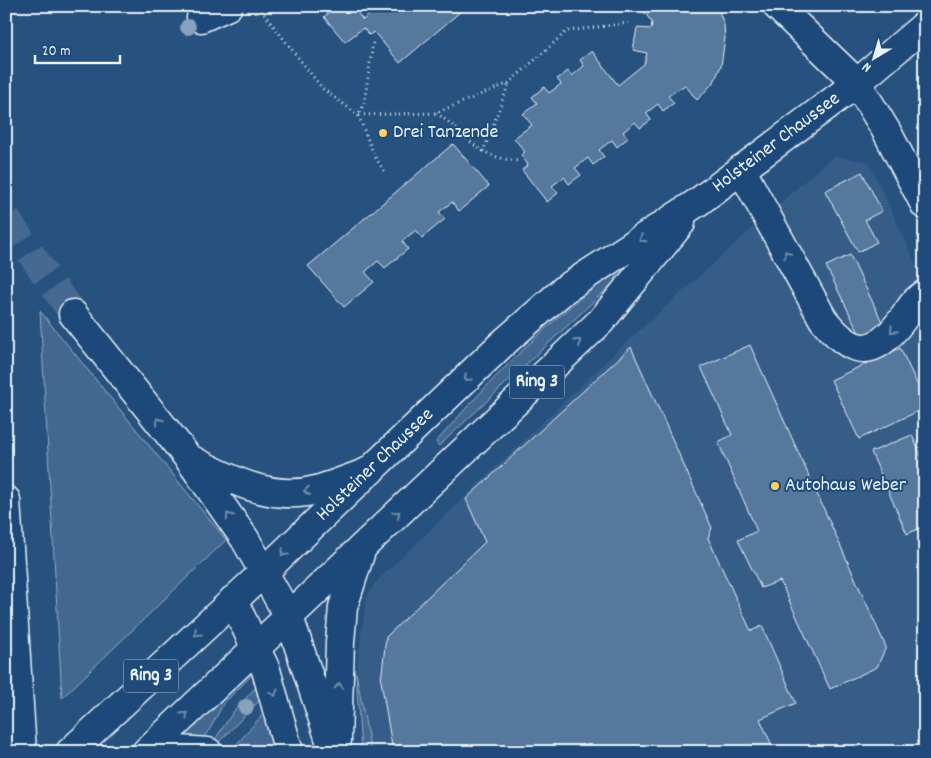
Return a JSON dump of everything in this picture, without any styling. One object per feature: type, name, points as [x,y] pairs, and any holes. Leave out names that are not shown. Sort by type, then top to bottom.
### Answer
[{"type":"main road","points":[[201,18],[228,6]]},
{"type":"main road","points":[[777,6],[857,83],[887,132],[925,205]]},
{"type":"main road","name":"Holsteiner Chaussee","points":[[70,752],[264,572],[502,344],[565,289],[698,202],[857,83],[925,25]]},
{"type":"main road","points":[[741,169],[823,318],[839,338],[857,349],[867,348],[883,340],[901,321],[912,305],[925,294]]},
{"type":"main road","name":"Holsteiner Chaussee","points":[[148,750],[601,321],[698,202]]},
{"type":"main road","points":[[74,314],[189,459],[245,539],[289,617],[336,752]]},
{"type":"main road","points":[[189,459],[256,489],[288,493],[314,491],[370,471]]},
{"type":"main road","points":[[6,500],[21,739]]},
{"type":"main road","points":[[336,752],[343,607],[362,548]]},
{"type":"main road","points":[[233,600],[257,647],[272,686],[289,752]]},
{"type":"main road","points":[[148,750],[208,752]]},
{"type":"path","points":[[258,6],[322,88],[358,115],[374,157],[386,174]]},
{"type":"path","points":[[358,115],[436,113],[509,83],[567,31],[628,23]]},
{"type":"path","points":[[358,115],[364,104],[373,43]]},
{"type":"path","points":[[483,152],[509,83]]},
{"type":"path","points":[[436,113],[455,126],[483,152],[498,159],[519,161]]},
{"type":"shaded area","points":[[835,156],[869,162],[925,284],[925,752],[371,752],[356,674],[366,599],[375,583],[620,348],[819,168]]},
{"type":"shaded area","points":[[626,262],[630,266],[626,271],[439,446],[436,442],[503,369],[574,303]]},
{"type":"shaded area","points":[[40,311],[226,540],[62,698]]},
{"type":"shaded area","points":[[248,673],[251,673],[251,676],[223,704],[210,729],[200,742],[178,739]]},
{"type":"shaded area","points":[[356,673],[371,752],[361,752]]},
{"type":"shaded area","points":[[256,687],[260,700],[219,742],[214,741],[233,712]]},
{"type":"shaded area","points":[[264,713],[275,752],[254,752],[236,745]]},
{"type":"building","points":[[337,6],[352,6],[363,20],[379,6],[467,6],[400,63],[374,32],[369,35],[363,28],[345,42],[324,17]]},
{"type":"building","points":[[639,6],[717,6],[724,24],[725,38],[721,66],[714,82],[697,100],[685,85],[668,96],[674,103],[663,111],[658,104],[646,113],[651,120],[640,128],[635,122],[623,132],[628,138],[617,147],[612,140],[599,150],[604,157],[593,165],[588,158],[575,168],[581,175],[569,184],[564,177],[552,186],[558,193],[547,202],[522,170],[528,165],[521,155],[525,152],[514,138],[532,125],[523,114],[537,103],[532,97],[544,87],[549,93],[561,84],[557,79],[568,71],[572,76],[584,66],[580,60],[592,51],[618,85],[644,64],[647,53],[633,50],[637,28],[651,29],[652,22]]},
{"type":"building","points":[[453,144],[489,186],[459,211],[452,202],[439,212],[445,219],[422,238],[416,230],[402,241],[408,249],[385,268],[378,261],[365,272],[374,282],[344,307],[308,266]]},
{"type":"building","points":[[862,172],[882,211],[865,220],[877,242],[858,252],[825,191]]},
{"type":"building","points":[[850,255],[885,328],[862,339],[826,266]]},
{"type":"building","name":"Autohaus Weber","points":[[750,345],[886,647],[877,667],[830,689],[780,581],[761,588],[738,540],[757,531],[718,442],[732,435],[701,367]]},
{"type":"building","points":[[631,347],[712,528],[708,538],[751,631],[762,626],[796,703],[760,719],[775,752],[393,752],[381,681],[386,637],[485,542],[466,499]]},
{"type":"building","points":[[900,348],[925,400],[925,408],[859,439],[831,380]]},
{"type":"building","points":[[912,435],[925,465],[925,526],[907,534],[871,452]]},
{"type":"tunnel","points":[[6,218],[73,314]]},
{"type":"place","name":"Drei Tanzende","points":[[383,133]]},
{"type":"place","name":"Autohaus Weber","points":[[775,486]]}]
